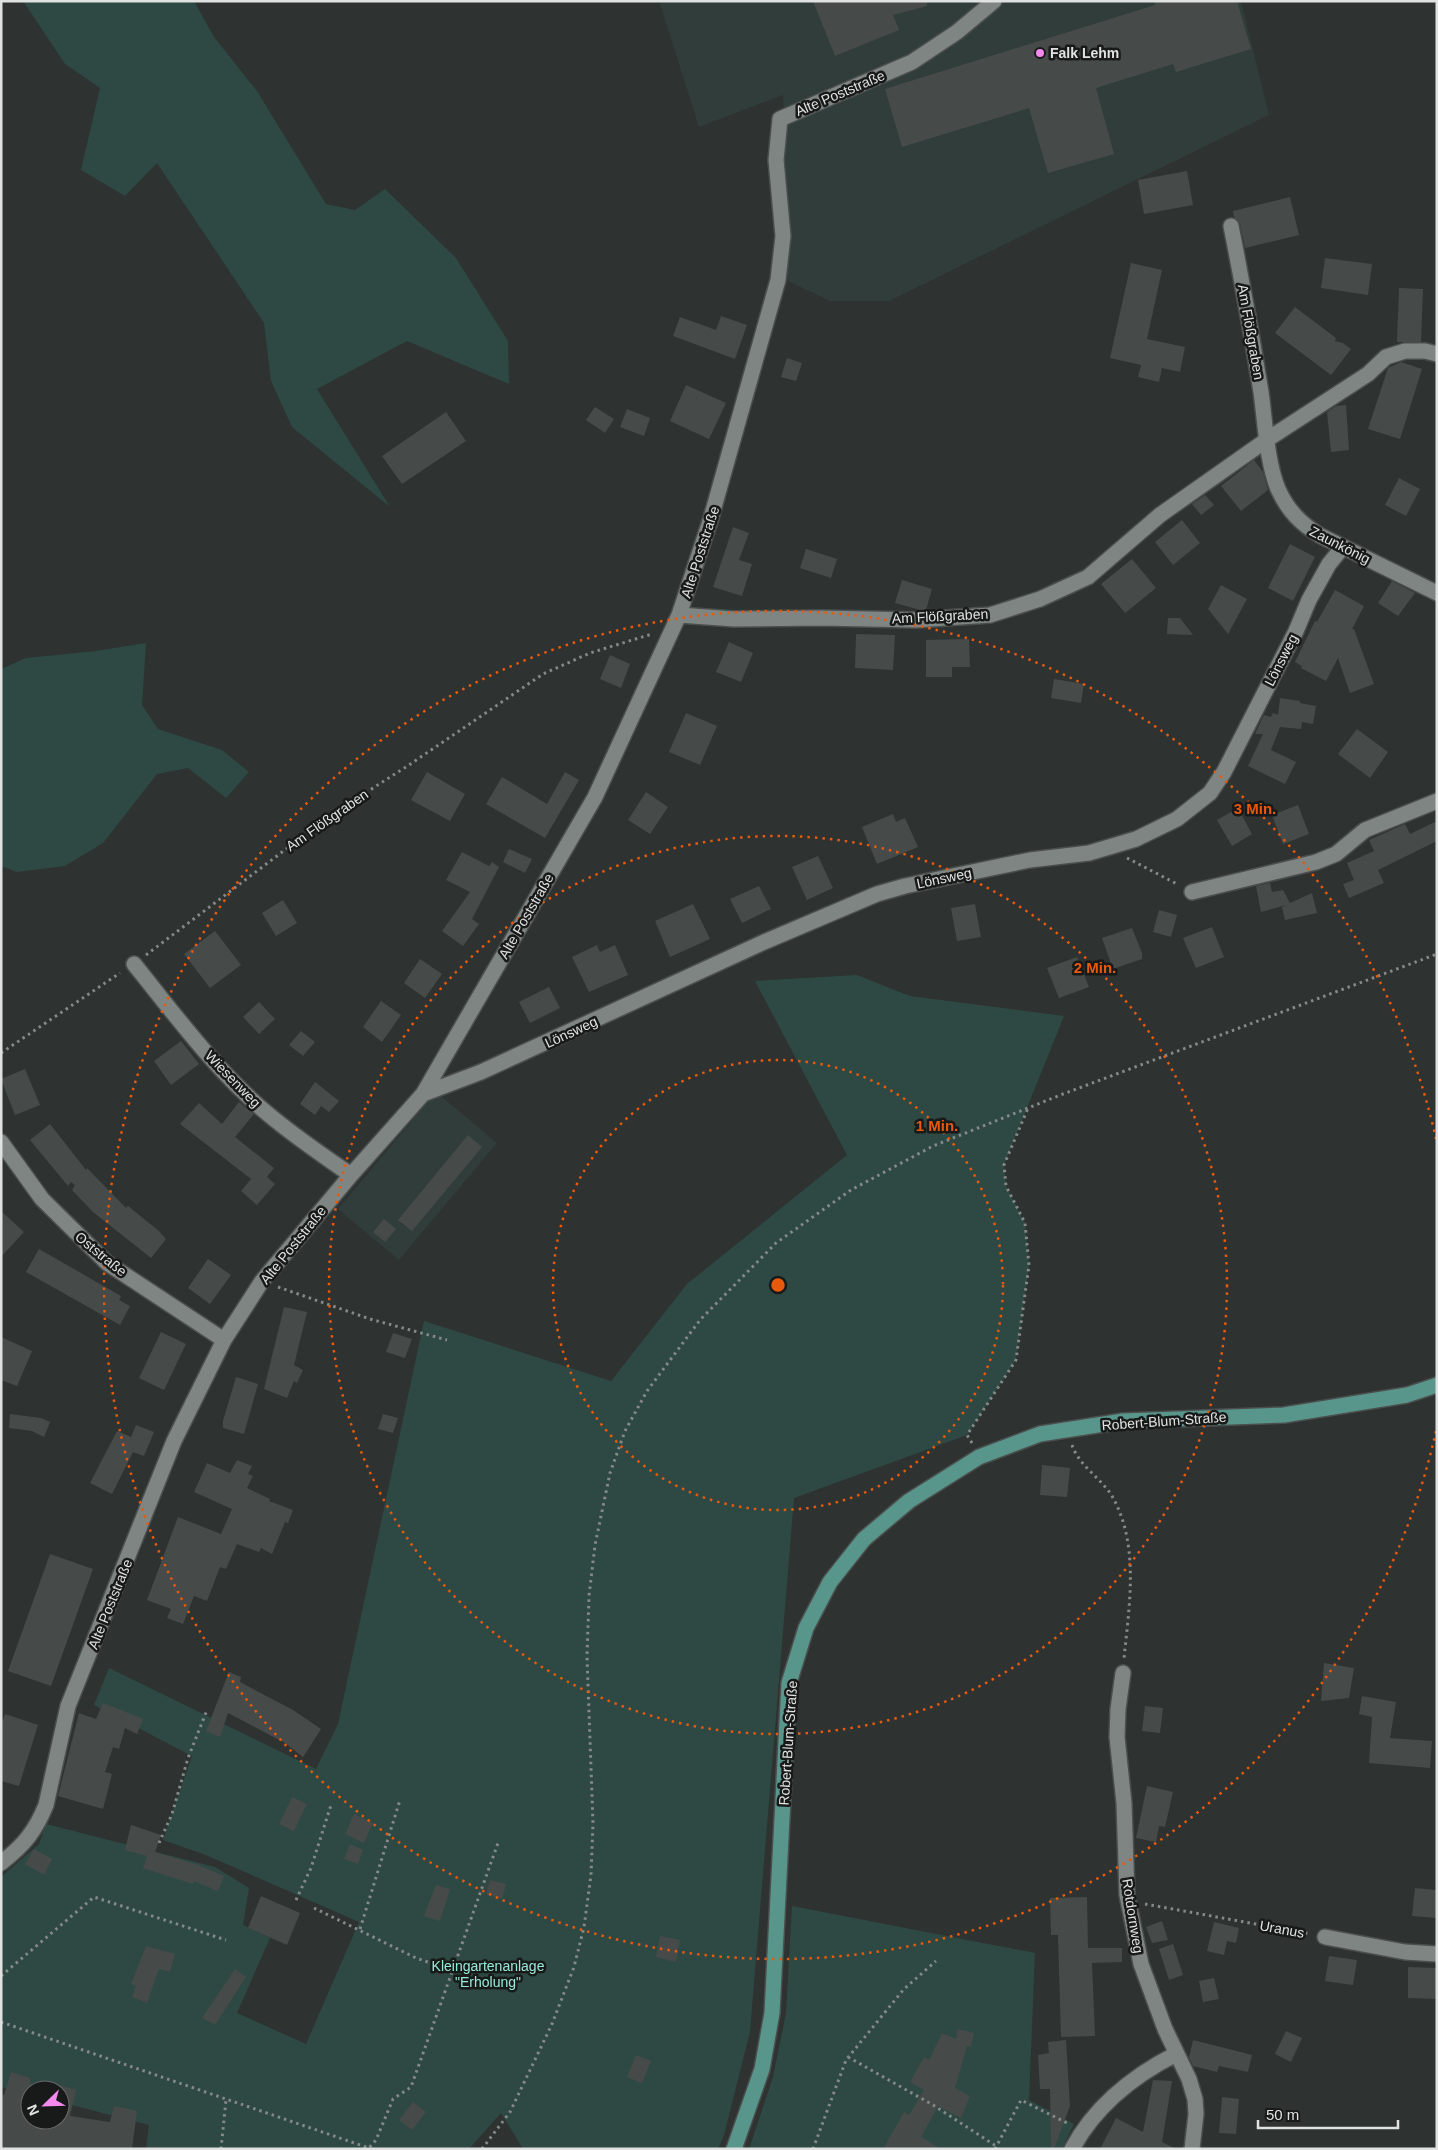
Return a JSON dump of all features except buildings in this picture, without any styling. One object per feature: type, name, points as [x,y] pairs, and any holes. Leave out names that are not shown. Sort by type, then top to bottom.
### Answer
[{"type":"main road","name":"Robert-Blum-Straße","points":[[734,2149],[762,2069],[772,2013],[789,1683],[806,1628],[830,1582],[864,1539],[909,1501],[979,1457],[1040,1434],[1123,1421],[1284,1415],[1407,1395],[1437,1385]]},
{"type":"street","name":"Alte Poststraße","points":[[1,1863],[24,1845],[40,1820],[46,1805],[68,1706],[174,1441],[224,1340],[262,1281],[351,1175],[423,1094],[595,797],[676,620],[711,518],[778,280],[784,236],[776,160],[780,118],[912,62],[957,32],[994,1]]},
{"type":"street","name":"Am Flößgraben","points":[[1231,226],[1253,340],[1268,439]]},
{"type":"street","name":"Am Flößgraben","points":[[676,620],[821,618],[916,620],[990,615],[1040,599],[1088,577],[1160,515],[1268,439],[1368,374],[1386,357],[1405,351],[1425,350],[1437,354]]},
{"type":"street","name":"Zaunkönig","points":[[1268,439],[1270,466],[1278,488],[1290,512],[1304,526],[1437,593]]},
{"type":"street","name":"Lönsweg","points":[[423,1094],[481,1072],[764,942],[877,894],[905,886],[1030,860],[1106,848],[1136,839],[1177,819],[1210,793],[1236,751],[1296,631],[1309,600],[1329,564],[1343,547]]},
{"type":"street","points":[[1192,892],[1316,862],[1336,854],[1365,830],[1437,801]]},
{"type":"street","name":"Wiesenweg","points":[[134,964],[182,1026],[220,1068],[267,1113],[351,1175]]},
{"type":"street","name":"Oststraße","points":[[1,1142],[42,1199],[107,1263],[224,1340]]},
{"type":"street","name":"Rotdornweg","points":[[1123,1673],[1118,1709],[1117,1737],[1124,1802],[1127,1900],[1141,1964],[1176,2054],[1189,2079],[1195,2099],[1196,2114],[1192,2149]]},
{"type":"street","points":[[1325,1937],[1405,1952],[1437,1954]]},
{"type":"street","points":[[1072,2149],[1082,2131],[1100,2108],[1147,2069],[1176,2054]]},
{"type":"path","name":"Am Flößgraben","points":[[1,1052],[134,964],[331,815],[409,765],[543,674],[575,659],[676,620]]},
{"type":"path","points":[[1106,848],[1192,892]]},
{"type":"path","points":[[482,2149],[510,2112],[552,2024],[574,1967],[584,1927],[591,1875],[593,1823],[587,1656],[589,1596],[595,1544],[610,1473],[625,1431],[647,1391],[700,1320],[776,1243],[851,1190],[933,1146],[1028,1108],[1437,954]]},
{"type":"path","points":[[979,1457],[968,1435],[1016,1360],[1028,1275],[1029,1265],[1024,1223],[1006,1186],[1004,1165],[1028,1108]]},
{"type":"path","points":[[262,1281],[370,1319],[447,1340]]},
{"type":"path","points":[[1067,1430],[1074,1451],[1111,1496],[1125,1531],[1132,1584],[1123,1673]]},
{"type":"path","points":[[159,1843],[172,1814],[188,1758],[207,1710]]},
{"type":"path","points":[[360,1929],[400,1800]]},
{"type":"path","points":[[296,1900],[310,1868],[331,1805]]},
{"type":"path","points":[[1,2022],[369,2148],[376,2140],[393,2099],[411,2087],[454,1971],[498,1843]]},
{"type":"path","points":[[1,1976],[94,1896],[226,1940]]},
{"type":"path","name":"Uranus","points":[[1127,1900],[1325,1937]]},
{"type":"path","points":[[314,1908],[416,1958],[454,1971]]},
{"type":"path","points":[[813,2149],[848,2058],[904,1989],[936,1961]]},
{"type":"path","points":[[848,2058],[933,2105],[996,2147],[1021,2100],[1082,2131]]},
{"type":"path","points":[[221,2149],[226,2100]]},
{"type":"shaded area","points":[[659,1],[1241,1],[1269,115],[889,301],[830,301],[788,281],[783,95],[699,127]]},
{"type":"shaded area","points":[[436,1092],[497,1143],[399,1260],[338,1209]]},
{"type":"green space","points":[[23,1],[194,1],[214,37],[257,91],[326,204],[355,210],[385,189],[456,258],[508,341],[509,384],[407,341],[317,389],[390,507],[292,427],[271,381],[264,323],[157,163],[125,196],[81,170],[100,88],[65,64]]},
{"type":"green space","points":[[146,643],[142,705],[158,729],[222,750],[249,772],[226,798],[188,768],[157,774],[103,843],[65,866],[17,872],[1,866],[1,669],[26,658],[96,651]]},
{"type":"green space","name":"Kleingartenanlage \"Erholung\"","points":[[857,975],[910,996],[1064,1016],[1004,1165],[1006,1186],[1025,1223],[1029,1265],[1016,1360],[967,1435],[794,1498],[750,2032],[724,2135],[718,2149],[523,2149],[501,2113],[469,2149],[146,2149],[149,2125],[70,2105],[70,2080],[20,2080],[20,2092],[1,2087],[1,1877],[39,1844],[46,1824],[215,1867],[249,1888],[243,1925],[270,1938],[237,2013],[306,2044],[359,1922],[206,1855],[163,1840],[192,1756],[94,1705],[109,1668],[316,1769],[338,1724],[424,1321],[611,1381],[687,1284],[847,1155],[755,981]]},
{"type":"green space","points":[[792,1906],[1035,1953],[1029,2100],[1074,2124],[1062,2149],[749,2149],[773,2077],[786,2013]]},
{"type":"place","name":"Falk Lehm","points":[[1040,53]]}]
